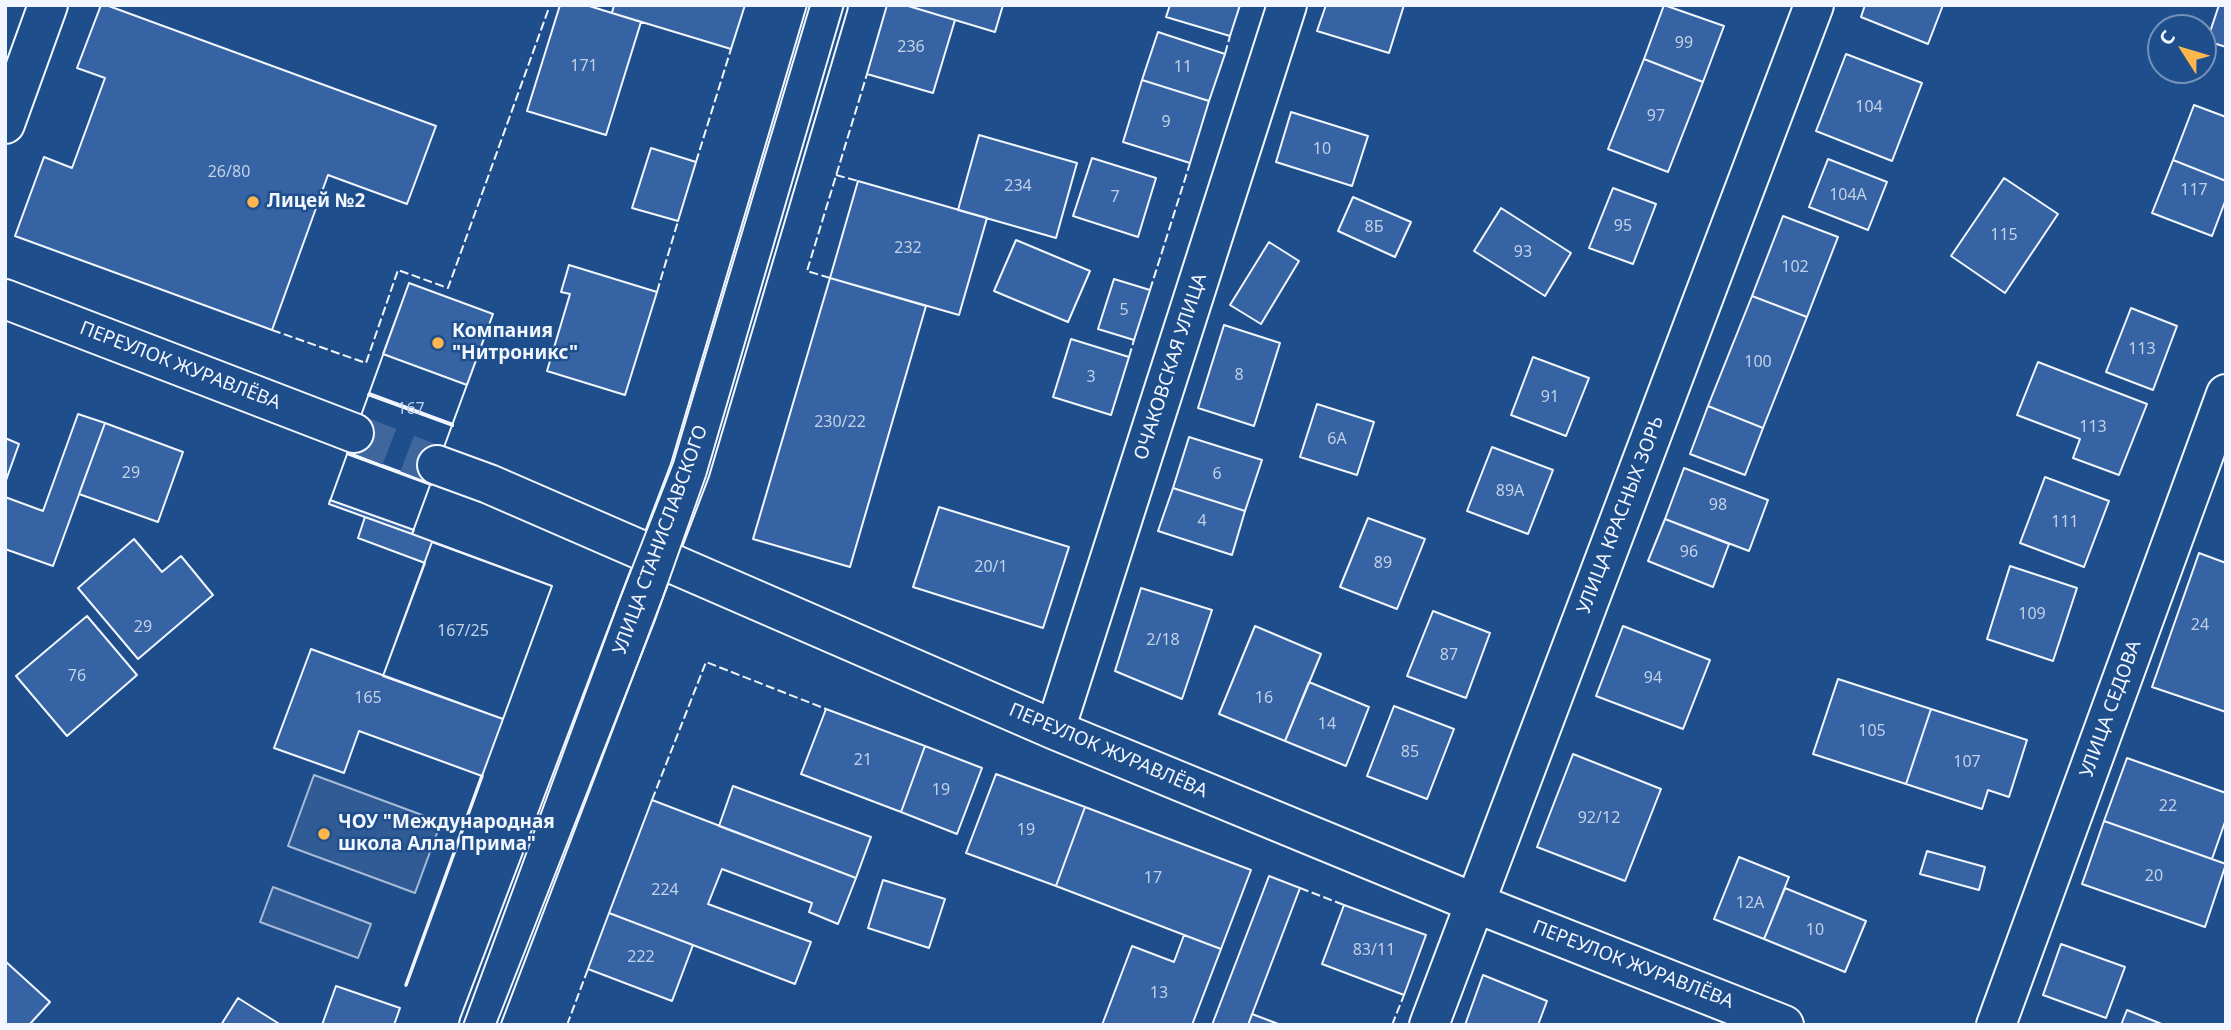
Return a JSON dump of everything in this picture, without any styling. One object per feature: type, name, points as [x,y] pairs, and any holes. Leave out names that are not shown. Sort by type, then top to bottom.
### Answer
[{"type":"street","points":[[5,124],[48,5]]},
{"type":"street","name":"УЛИЦА СТАНИСЛАВСКОГО","points":[[479,1025],[690,470],[828,5]]},
{"type":"street","name":"ОЧАКОВСКАЯ УЛИЦА","points":[[1055,730],[1287,5]]},
{"type":"street","name":"УЛИЦА КРАСНЫХ ЗОРЬ","points":[[1429,1025],[1814,5]]},
{"type":"street","name":"ПЕРЕУЛОК ЖУРАВЛЁВА","points":[[5,299],[354,433]]},
{"type":"street","name":"УЛИЦА СЕДОВА","points":[[1996,1025],[2226,394]]},
{"type":"street","name":"ПЕРЕУЛОК ЖУРАВЛЁВА","points":[[437,465],[489,484],[1055,730],[1475,903],[1784,1025]]},
{"type":"shaded area","points":[[314,775],[441,822],[415,893],[288,846]]},
{"type":"shaded area","points":[[273,887],[371,924],[358,958],[260,922]]},
{"type":"building","points":[[101,5],[436,126],[407,204],[328,175],[272,330],[15,236],[44,157],[72,168],[105,78],[77,68]]},
{"type":"building","points":[[560,5],[586,5],[641,22],[606,135],[527,111]]},
{"type":"building","points":[[614,5],[745,5],[731,49],[612,13]]},
{"type":"building","points":[[887,5],[905,5],[955,20],[933,93],[867,74]]},
{"type":"building","points":[[905,5],[1003,5],[995,32]]},
{"type":"building","points":[[1170,5],[1240,5],[1230,36],[1166,17]]},
{"type":"building","points":[[1326,5],[1404,5],[1389,53],[1317,31]]},
{"type":"building","points":[[1664,5],[1724,26],[1703,82],[1644,59]]},
{"type":"building","points":[[1865,5],[1943,5],[1928,44],[1861,17]]},
{"type":"building","points":[[2219,5],[2226,5],[2226,47],[2217,44],[2216,14]]},
{"type":"building","points":[[1158,32],[1225,54],[1209,101],[1142,80]]},
{"type":"building","points":[[1846,54],[1922,83],[1892,161],[1816,131]]},
{"type":"building","points":[[1644,59],[1703,82],[1668,172],[1608,149]]},
{"type":"building","points":[[1142,80],[1209,101],[1190,163],[1123,142]]},
{"type":"building","points":[[2194,105],[2226,117],[2226,181],[2173,160]]},
{"type":"building","points":[[1291,112],[1368,136],[1352,186],[1276,162]]},
{"type":"building","points":[[979,135],[1077,163],[1056,238],[958,210]]},
{"type":"building","points":[[651,148],[696,162],[678,221],[632,208]]},
{"type":"building","points":[[1092,158],[1156,178],[1138,237],[1073,216]]},
{"type":"building","points":[[1828,159],[1887,182],[1868,230],[1809,207]]},
{"type":"building","points":[[2173,160],[2226,181],[2226,199],[2212,236],[2152,213]]},
{"type":"building","points":[[2004,178],[2058,214],[2005,293],[1951,256]]},
{"type":"building","points":[[858,181],[987,218],[959,315],[830,278]]},
{"type":"building","points":[[1613,188],[1656,204],[1633,264],[1589,248]]},
{"type":"building","points":[[1353,197],[1411,222],[1395,257],[1338,231]]},
{"type":"building","points":[[1501,208],[1571,253],[1545,296],[1474,251]]},
{"type":"building","points":[[1783,216],[1838,237],[1807,317],[1752,296]]},
{"type":"building","points":[[1016,240],[1090,271],[1068,322],[994,291]]},
{"type":"building","points":[[1269,242],[1299,261],[1261,324],[1230,305]]},
{"type":"building","points":[[569,265],[657,292],[625,395],[547,371],[570,294],[561,292]]},
{"type":"building","points":[[830,278],[926,306],[850,567],[753,539]]},
{"type":"building","points":[[1114,279],[1150,290],[1134,340],[1098,329]]},
{"type":"building","points":[[409,283],[493,314],[467,385],[383,354]]},
{"type":"building","points":[[409,283],[493,314],[412,534],[552,586],[503,719],[383,676],[425,563],[358,538],[365,517],[329,504]]},
{"type":"building","points":[[409,283],[493,314],[412,534],[329,504]]},
{"type":"building","points":[[1752,296],[1807,317],[1763,428],[1708,406]]},
{"type":"building","points":[[2131,308],[2177,326],[2153,390],[2106,372]]},
{"type":"building","points":[[1224,325],[1280,343],[1254,426],[1198,408]]},
{"type":"building","points":[[1071,339],[1129,357],[1111,415],[1053,397]]},
{"type":"building","points":[[1533,357],[1589,378],[1566,436],[1511,415]]},
{"type":"building","points":[[2038,362],[2147,404],[2119,475],[2073,458],[2080,439],[2017,415]]},
{"type":"building","points":[[369,393],[453,424],[453,426],[368,395]]},
{"type":"building","points":[[1317,404],[1374,422],[1357,475],[1300,457]]},
{"type":"building","points":[[1708,406],[1763,428],[1745,475],[1690,454]]},
{"type":"building","points":[[78,414],[105,423],[53,566],[5,549],[5,497],[43,511]]},
{"type":"building","points":[[105,423],[183,452],[158,522],[79,494]]},
{"type":"building","points":[[1189,437],[1262,460],[1245,511],[1173,488]]},
{"type":"building","points":[[5,438],[19,444],[5,483]]},
{"type":"building","points":[[1492,447],[1553,470],[1528,534],[1467,511]]},
{"type":"building","points":[[347,454],[431,483],[431,485]]},
{"type":"building","points":[[1684,468],[1768,500],[1749,551],[1665,519]]},
{"type":"building","points":[[2045,477],[2109,501],[2084,567],[2020,543]]},
{"type":"building","points":[[1173,488],[1245,511],[1232,555],[1158,531]]},
{"type":"building","points":[[330,500],[414,530],[412,534],[329,504]]},
{"type":"building","points":[[939,507],[1069,547],[1043,628],[913,587]]},
{"type":"building","points":[[1368,518],[1425,539],[1397,609],[1340,587]]},
{"type":"building","points":[[1665,519],[1729,544],[1713,587],[1648,561]]},
{"type":"building","points":[[134,539],[162,572],[181,556],[213,595],[138,659],[78,588]]},
{"type":"building","points":[[432,542],[552,586],[503,719],[383,676]]},
{"type":"building","points":[[2199,553],[2226,563],[2226,712],[2152,687]]},
{"type":"building","points":[[2010,566],[2077,588],[2053,661],[1987,639]]},
{"type":"building","points":[[1141,588],[1212,610],[1182,699],[1115,671]]},
{"type":"building","points":[[1433,611],[1490,633],[1466,698],[1407,676]]},
{"type":"building","points":[[87,616],[137,675],[67,736],[16,676]]},
{"type":"building","points":[[1255,626],[1321,654],[1285,741],[1219,714]]},
{"type":"building","points":[[1623,626],[1710,660],[1683,729],[1596,696]]},
{"type":"building","points":[[311,649],[503,719],[482,776],[359,731],[344,773],[274,748]]},
{"type":"building","points":[[1838,679],[1931,709],[1906,784],[1813,754]]},
{"type":"building","points":[[1309,682],[1369,707],[1346,766],[1285,741]]},
{"type":"building","points":[[1394,706],[1454,729],[1427,799],[1367,776]]},
{"type":"building","points":[[826,709],[925,746],[901,812],[801,774]]},
{"type":"building","points":[[1931,709],[2027,740],[2009,797],[1988,790],[1982,809],[1906,784]]},
{"type":"building","points":[[925,746],[982,768],[957,834],[901,812]]},
{"type":"building","points":[[1573,754],[1661,789],[1625,881],[1537,847]]},
{"type":"building","points":[[2127,758],[2226,793],[2226,819],[2212,859],[2104,821]]},
{"type":"building","points":[[996,774],[1085,807],[1056,886],[966,853]]},
{"type":"building","points":[[733,786],[871,837],[856,878],[719,826]]},
{"type":"building","points":[[652,800],[856,878],[838,924],[809,912],[812,903],[722,869],[708,904],[811,942],[795,984],[609,913]]},
{"type":"building","points":[[1085,807],[1251,870],[1221,949],[1056,886]]},
{"type":"building","points":[[2104,821],[2226,864],[2205,927],[2082,884]]},
{"type":"building","points":[[1927,851],[1985,867],[1979,890],[1920,874]]},
{"type":"building","points":[[1739,857],[1789,877],[1764,939],[1714,919]]},
{"type":"building","points":[[1269,876],[1300,888],[1248,1025],[1212,1025]]},
{"type":"building","points":[[883,880],[945,899],[929,948],[868,928]]},
{"type":"building","points":[[1785,888],[1866,921],[1845,972],[1764,939]]},
{"type":"building","points":[[1344,905],[1426,935],[1404,995],[1322,964]]},
{"type":"building","points":[[609,913],[693,945],[672,1001],[588,969]]},
{"type":"building","points":[[1184,935],[1221,949],[1192,1025],[1102,1025],[1132,946],[1174,962]]},
{"type":"building","points":[[2061,944],[2125,967],[2106,1018],[2043,995]]},
{"type":"building","points":[[5,961],[50,1002],[29,1025],[5,1025]]},
{"type":"building","points":[[1483,975],[1547,1001],[1538,1025],[1465,1025]]},
{"type":"building","points":[[336,986],[400,1008],[394,1025],[322,1025]]},
{"type":"building","points":[[238,998],[281,1025],[221,1025]]},
{"type":"building","points":[[2127,1010],[2164,1025],[2121,1025]]},
{"type":"building","points":[[1252,1014],[1281,1025],[1248,1025]]},
{"type":"tunnel","points":[[354,433],[437,465]]},
{"type":"tram line","points":[[463,1025],[619,601],[673,463],[810,5]]},
{"type":"tram line","points":[[496,1025],[655,620],[706,476],[844,5]]},
{"type":"fence","points":[[272,330],[366,363],[398,270],[448,288],[550,5]]},
{"type":"fence","points":[[1225,54],[1230,36]]},
{"type":"fence","points":[[696,162],[731,49]]},
{"type":"fence","points":[[830,278],[807,271],[867,74]]},
{"type":"fence","points":[[1150,290],[1190,163]]},
{"type":"fence","points":[[836,175],[858,181]]},
{"type":"fence","points":[[657,292],[678,221]]},
{"type":"fence","points":[[1129,357],[1134,340]]},
{"type":"fence","points":[[652,800],[706,662],[826,709]]},
{"type":"fence","points":[[1300,888],[1344,905]]},
{"type":"fence","points":[[567,1025],[588,969]]},
{"type":"fence","points":[[1392,1025],[1404,995]]},
{"type":"wall","points":[[406,985],[482,776]]},
{"type":"place","name":"Лицей №2","points":[[253,202]]},
{"type":"place","name":"Компания \"Нитроникс\"","points":[[438,343]]},
{"type":"place","name":"ЧОУ \"Международная школа Алла Прима\"","points":[[324,834]]}]
